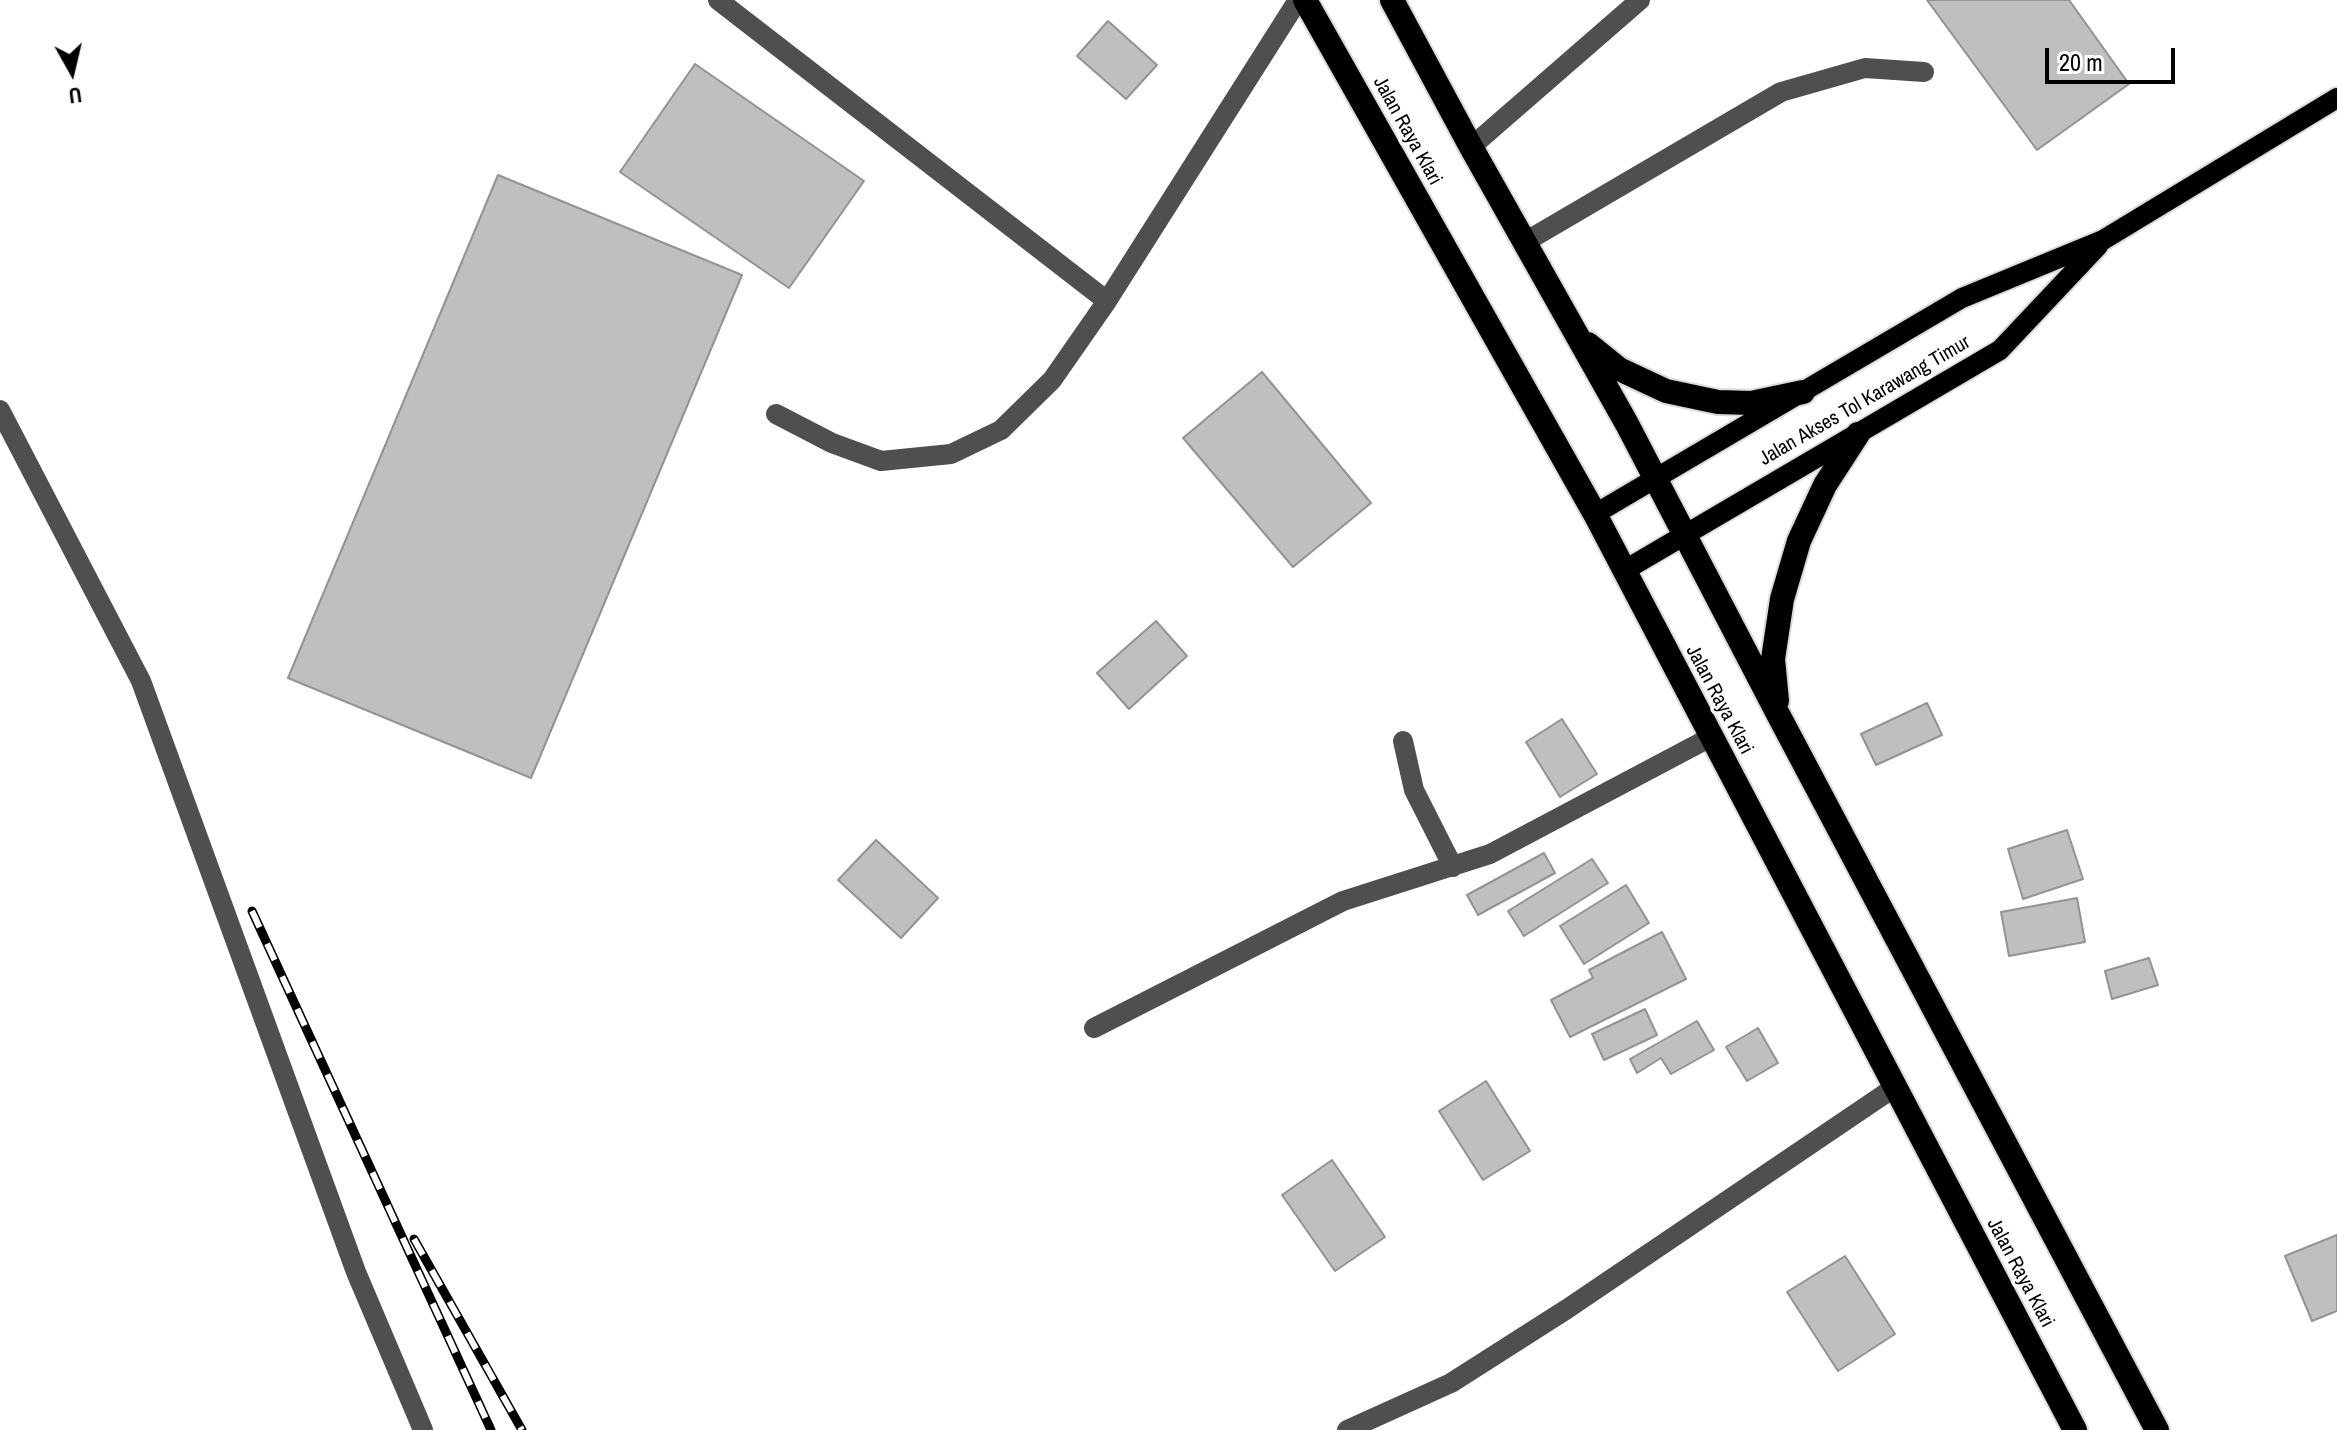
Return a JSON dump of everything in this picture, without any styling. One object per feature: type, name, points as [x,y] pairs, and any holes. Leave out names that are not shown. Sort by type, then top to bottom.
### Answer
[{"type":"highway","name":"Jalan Raya Klari","points":[[1305,0],[1595,514],[2075,1430]]},
{"type":"highway","points":[[1392,0],[1685,535],[2157,1430]]},
{"type":"highway","points":[[1577,335],[1619,369],[1666,391],[1718,402],[1751,403],[1803,392]]},
{"type":"highway","points":[[1779,716],[1773,659],[1782,599],[1805,527],[1825,485],[1858,434]]},
{"type":"main road","name":"Jalan Akses Tol Karawang Timur","points":[[1595,514],[1962,298],[2103,240],[2337,98]]},
{"type":"main road","name":"Jalan Akses Tol Karawang Timur","points":[[1625,570],[2000,350],[2103,240]]},
{"type":"street","points":[[718,0],[1107,301]]},
{"type":"street","points":[[776,414],[832,443],[881,461],[951,454],[1001,430],[1052,380],[1107,301],[1298,0]]},
{"type":"street","points":[[1471,147],[1640,0]]},
{"type":"street","points":[[1525,242],[1781,92],[1865,68],[1924,72]]},
{"type":"street","points":[[0,410],[141,681],[356,1272],[423,1430]]},
{"type":"street","points":[[1094,1028],[1343,901],[1490,854],[1711,737]]},
{"type":"street","points":[[1403,741],[1414,790],[1453,867]]},
{"type":"street","points":[[1347,1430],[1451,1383],[1567,1309],[1895,1087]]},
{"type":"building","points":[[1927,0],[2069,0],[2129,84],[2037,150]]},
{"type":"building","points":[[1108,21],[1157,65],[1126,99],[1077,56]]},
{"type":"building","points":[[695,64],[864,181],[789,288],[620,172]]},
{"type":"building","points":[[498,175],[742,275],[531,778],[288,678]]},
{"type":"building","points":[[1262,372],[1371,503],[1293,567],[1183,438]]},
{"type":"building","points":[[1156,621],[1187,656],[1129,709],[1097,673]]},
{"type":"building","points":[[1927,703],[1942,735],[1876,765],[1861,734]]},
{"type":"building","points":[[1562,719],[1597,774],[1560,797],[1526,742]]},
{"type":"building","points":[[2067,830],[2083,879],[2023,899],[2008,849]]},
{"type":"building","points":[[876,840],[938,898],[901,938],[838,880]]},
{"type":"building","points":[[1544,853],[1555,873],[1478,915],[1467,895]]},
{"type":"building","points":[[1592,859],[1608,883],[1524,936],[1508,911]]},
{"type":"building","points":[[1626,885],[1649,923],[1584,964],[1560,926]]},
{"type":"building","points":[[2077,898],[2085,942],[2009,956],[2001,912]]},
{"type":"building","points":[[1662,932],[1686,979],[1570,1037],[1551,1000],[1593,978],[1589,970]]},
{"type":"building","points":[[2149,958],[2158,985],[2112,999],[2105,971]]},
{"type":"building","points":[[1645,1009],[1657,1035],[1604,1060],[1592,1034]]},
{"type":"building","points":[[1697,1021],[1714,1050],[1671,1074],[1661,1058],[1637,1073],[1630,1059]]},
{"type":"building","points":[[1758,1028],[1778,1063],[1747,1081],[1726,1047]]},
{"type":"building","points":[[1486,1081],[1530,1151],[1483,1180],[1439,1111]]},
{"type":"building","points":[[1332,1160],[1385,1237],[1335,1271],[1282,1195]]},
{"type":"building","points":[[2337,1235],[2337,1311],[2312,1321],[2285,1256]]},
{"type":"building","points":[[1845,1256],[1895,1334],[1838,1371],[1787,1292]]},
{"type":"railway","points":[[252,911],[491,1430]]},
{"type":"railway","points":[[414,1239],[522,1430]]}]
